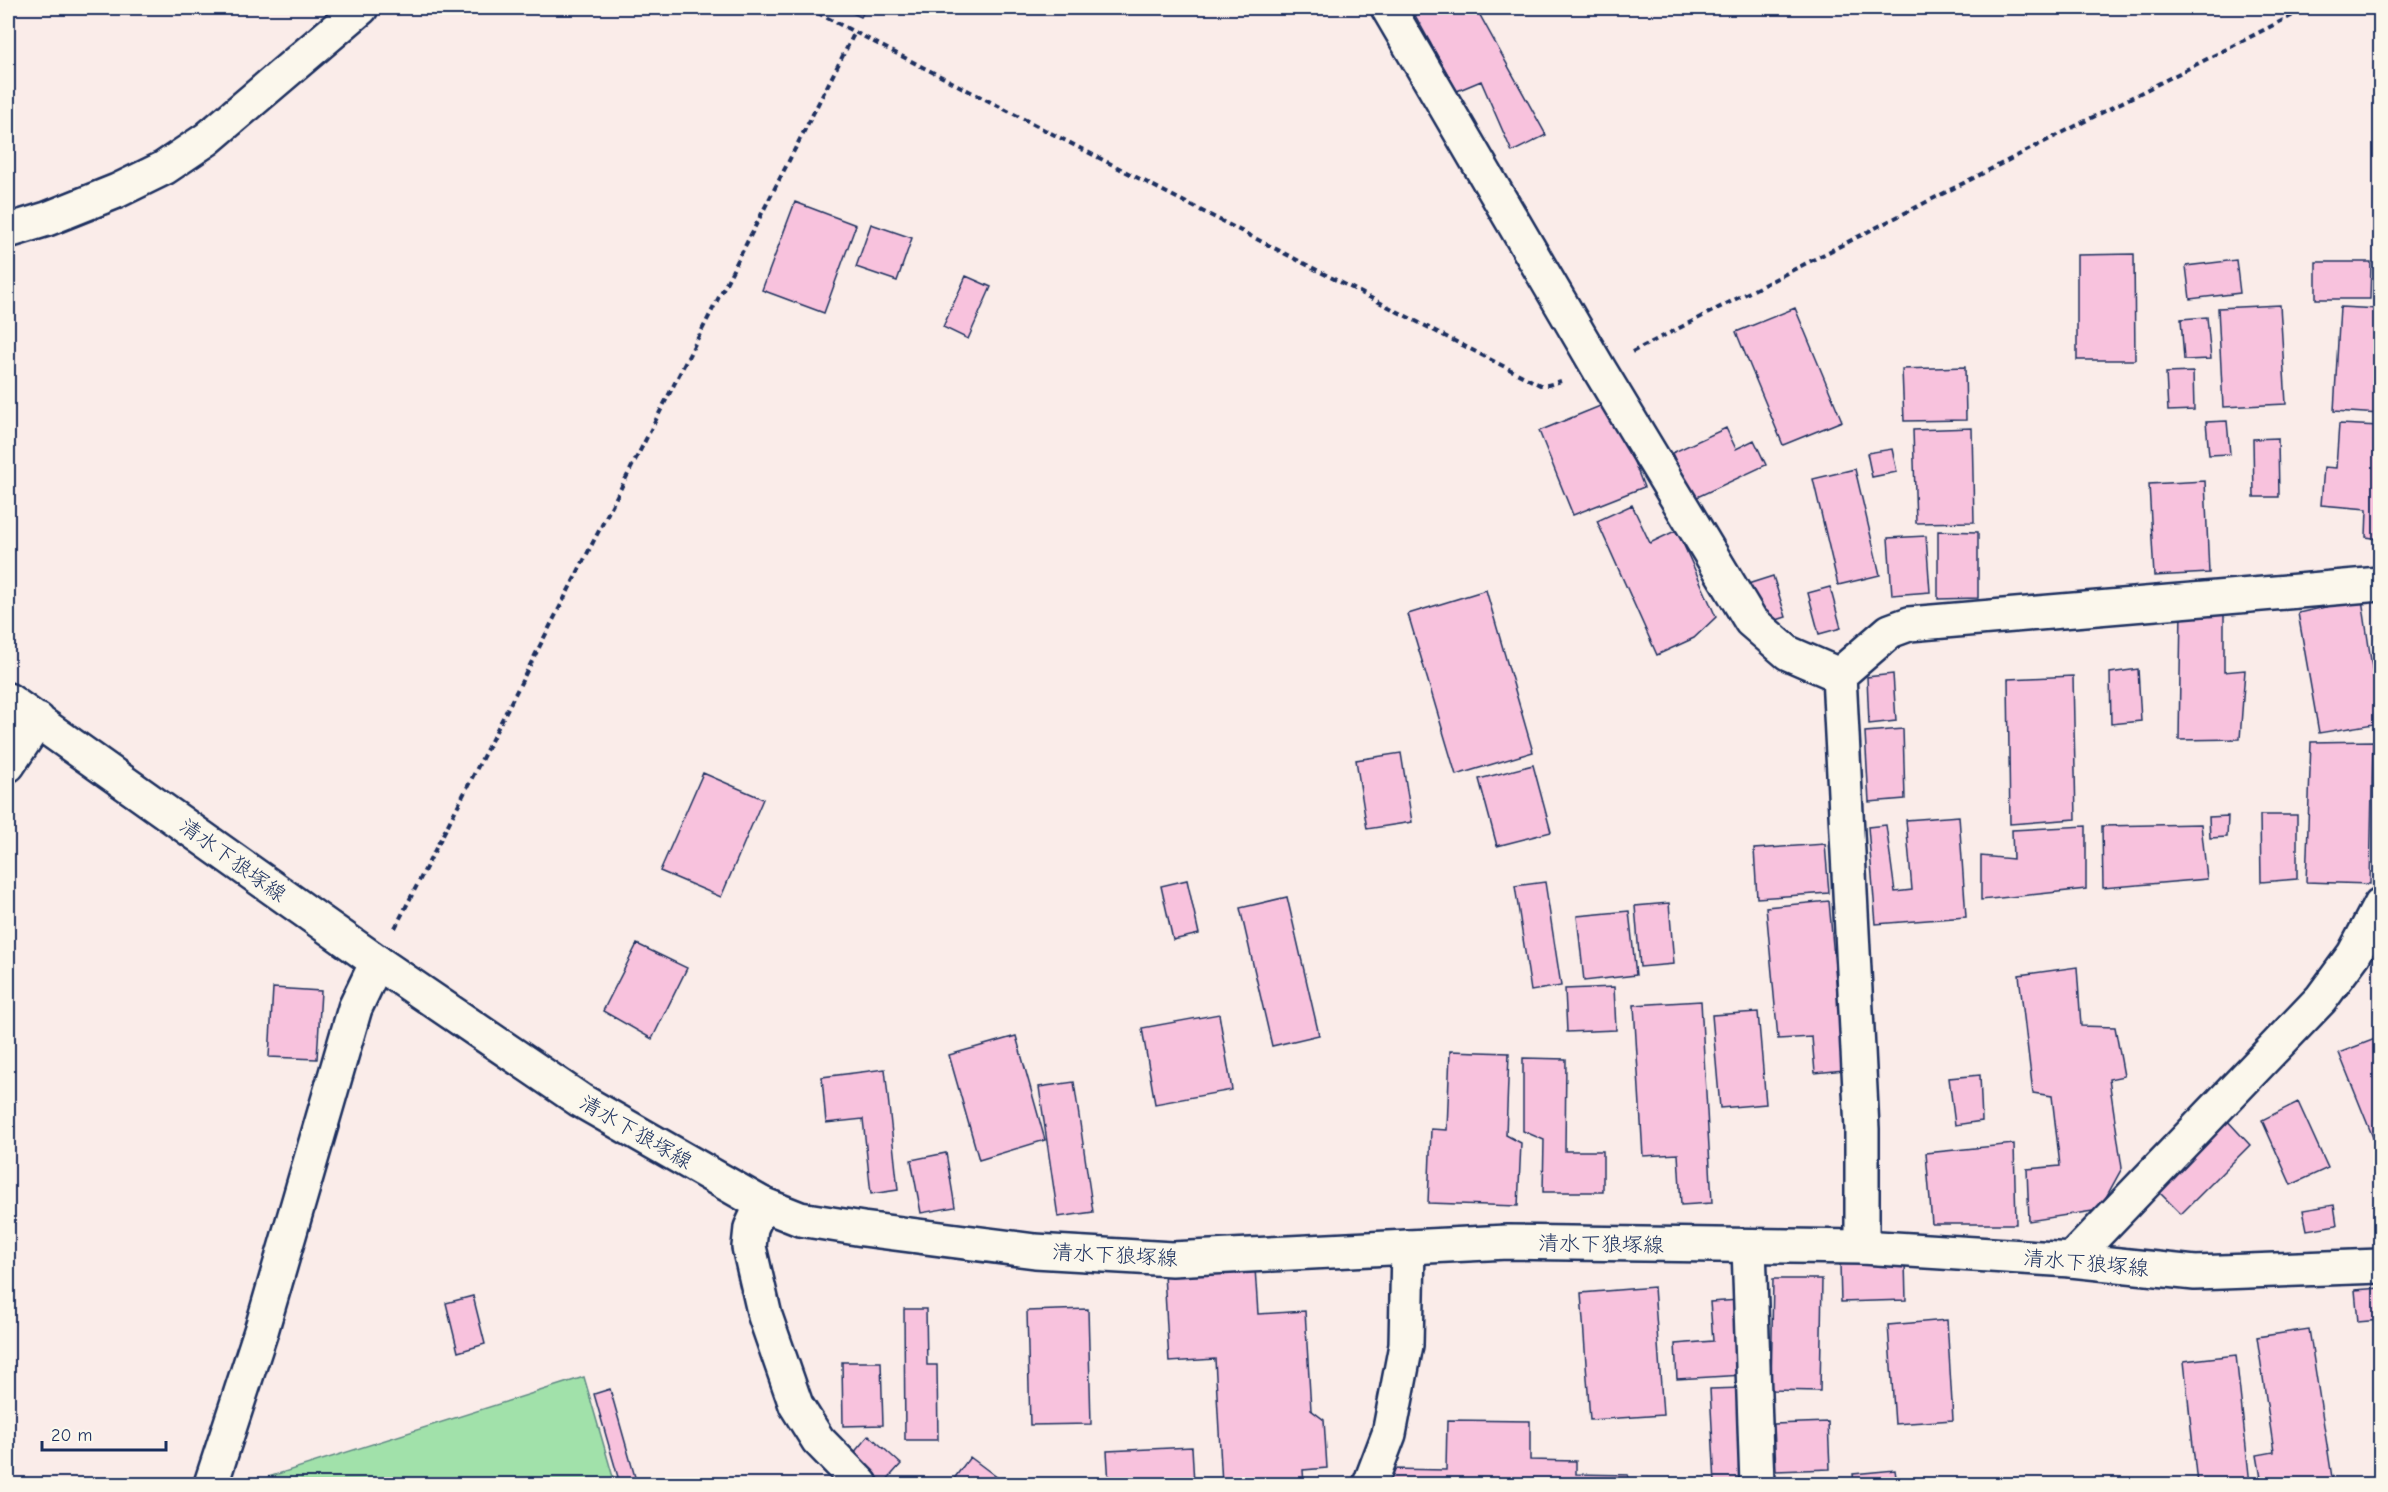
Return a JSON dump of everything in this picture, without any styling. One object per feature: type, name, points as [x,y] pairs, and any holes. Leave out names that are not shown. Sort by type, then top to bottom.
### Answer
[{"type":"street","points":[[8,231],[47,219],[117,191],[164,168],[207,140],[361,8]]},
{"type":"street","points":[[1388,8],[1599,369],[1751,621],[1788,653],[1839,675]]},
{"type":"street","points":[[1839,675],[1890,632],[1909,624],[2380,584]]},
{"type":"street","points":[[1839,675],[1862,1129],[1862,1247]]},
{"type":"street","name":"清水下狼塚線","points":[[8,700],[377,962],[580,1100],[762,1204],[800,1219],[863,1230],[1035,1251],[1172,1259],[1507,1242],[1862,1247],[2071,1260],[2195,1273],[2380,1266]]},
{"type":"street","points":[[8,765],[38,720]]},
{"type":"street","points":[[2071,1260],[2321,999],[2354,954],[2380,905]]},
{"type":"street","points":[[211,1485],[262,1328],[354,1008],[377,962]]},
{"type":"street","points":[[762,1204],[751,1228],[749,1247],[765,1316],[788,1383],[796,1405],[818,1440],[861,1485]]},
{"type":"street","points":[[1370,1485],[1389,1434],[1406,1345],[1408,1247]]},
{"type":"street","points":[[1749,1247],[1757,1485]]},
{"type":"path","points":[[808,8],[1540,385],[1548,385],[1599,369],[2307,8]]},
{"type":"path","points":[[377,962],[855,32]]},
{"type":"green space","points":[[584,1377],[615,1484],[246,1484]]},
{"type":"building","points":[[842,8],[866,8],[861,17]]},
{"type":"building","points":[[1411,8],[1476,8],[1546,135],[1512,152],[1481,81],[1457,91]]},
{"type":"building","points":[[795,202],[856,225],[824,313],[762,290]]},
{"type":"building","points":[[871,224],[912,238],[897,281],[856,267]]},
{"type":"building","points":[[2134,254],[2135,360],[2077,360],[2077,255]]},
{"type":"building","points":[[2236,260],[2240,293],[2190,299],[2186,266]]},
{"type":"building","points":[[2316,262],[2371,262],[2370,299],[2316,299]]},
{"type":"building","points":[[966,276],[991,287],[968,339],[943,327]]},
{"type":"building","points":[[2280,305],[2286,404],[2223,407],[2218,308]]},
{"type":"building","points":[[2340,307],[2380,309],[2380,414],[2334,411]]},
{"type":"building","points":[[1795,308],[1842,421],[1783,445],[1736,332]]},
{"type":"building","points":[[2207,317],[2211,359],[2184,360],[2181,319]]},
{"type":"building","points":[[1965,367],[1966,420],[1904,421],[1902,369]]},
{"type":"building","points":[[2193,372],[2194,410],[2168,411],[2166,373]]},
{"type":"building","points":[[1610,402],[1644,487],[1573,515],[1539,431]]},
{"type":"building","points":[[2227,421],[2230,454],[2209,455],[2206,422]]},
{"type":"building","points":[[2339,424],[2380,426],[2380,539],[2366,537],[2367,509],[2321,505],[2324,467],[2336,468]]},
{"type":"building","points":[[1726,428],[1736,449],[1754,440],[1766,465],[1693,499],[1672,453]]},
{"type":"building","points":[[1972,428],[1974,522],[1916,523],[1913,430]]},
{"type":"building","points":[[2278,438],[2279,497],[2254,497],[2253,439]]},
{"type":"building","points":[[1892,449],[1897,472],[1872,477],[1867,453]]},
{"type":"building","points":[[1855,469],[1880,575],[1838,585],[1813,479]]},
{"type":"building","points":[[2205,481],[2209,573],[2154,576],[2149,484]]},
{"type":"building","points":[[1632,505],[1650,543],[1677,530],[1716,617],[1694,638],[1657,655],[1597,521]]},
{"type":"building","points":[[1938,531],[1978,532],[1978,598],[1938,599]]},
{"type":"building","points":[[1926,536],[1930,592],[1892,595],[1888,538]]},
{"type":"building","points":[[1773,576],[1786,617],[1770,622],[1748,584]]},
{"type":"building","points":[[1830,587],[1841,628],[1819,634],[1808,593]]},
{"type":"building","points":[[1486,590],[1533,752],[1456,775],[1408,614]]},
{"type":"building","points":[[2362,599],[2380,723],[2319,733],[2298,613]]},
{"type":"building","points":[[2224,607],[2224,672],[2245,670],[2240,739],[2179,740],[2181,609]]},
{"type":"building","points":[[2138,669],[2141,721],[2111,724],[2110,673]]},
{"type":"building","points":[[1893,674],[1896,721],[1869,724],[1867,677]]},
{"type":"building","points":[[2073,676],[2076,819],[2010,824],[2008,679]]},
{"type":"building","points":[[1903,729],[1905,799],[1869,802],[1865,732]]},
{"type":"building","points":[[2373,741],[2370,884],[2306,882],[2311,742]]},
{"type":"building","points":[[1401,753],[1412,822],[1367,829],[1356,760]]},
{"type":"building","points":[[1533,765],[1551,832],[1497,846],[1479,779]]},
{"type":"building","points":[[703,773],[763,799],[721,897],[660,871]]},
{"type":"building","points":[[2260,815],[2297,815],[2297,879],[2261,882]]},
{"type":"building","points":[[1959,816],[1966,917],[1876,924],[1868,827],[1886,825],[1895,892],[1912,890],[1906,820]]},
{"type":"building","points":[[2228,816],[2227,837],[2210,838],[2209,817]]},
{"type":"building","points":[[2201,824],[2207,879],[2103,888],[2102,826]]},
{"type":"building","points":[[2086,826],[2086,889],[1981,900],[1981,856],[2013,859],[2012,830]]},
{"type":"building","points":[[1825,844],[1829,893],[1757,898],[1754,849]]},
{"type":"building","points":[[1187,880],[1199,934],[1173,940],[1161,886]]},
{"type":"building","points":[[1545,882],[1561,986],[1531,991],[1515,886]]},
{"type":"building","points":[[1287,897],[1319,1035],[1272,1046],[1240,908]]},
{"type":"building","points":[[1829,901],[1844,1070],[1815,1073],[1812,1037],[1778,1039],[1766,907]]},
{"type":"building","points":[[1669,903],[1674,964],[1640,967],[1635,906]]},
{"type":"building","points":[[1629,911],[1636,975],[1584,981],[1577,916]]},
{"type":"building","points":[[637,944],[687,968],[652,1039],[603,1011]]},
{"type":"building","points":[[2077,967],[2081,1026],[2115,1027],[2124,1076],[2109,1079],[2122,1168],[2099,1210],[2029,1221],[2027,1169],[2060,1166],[2052,1096],[2033,1093],[2019,975]]},
{"type":"building","points":[[1614,987],[1616,1030],[1567,1032],[1565,989]]},
{"type":"building","points":[[273,988],[321,991],[317,1059],[269,1057]]},
{"type":"building","points":[[1701,1001],[1712,1203],[1681,1205],[1678,1154],[1643,1156],[1634,1005]]},
{"type":"building","points":[[1758,1012],[1766,1104],[1720,1108],[1712,1015]]},
{"type":"building","points":[[1219,1014],[1232,1090],[1155,1104],[1142,1028]]},
{"type":"building","points":[[1016,1036],[1045,1140],[979,1160],[949,1055]]},
{"type":"building","points":[[2380,1037],[2380,1155],[2339,1053]]},
{"type":"building","points":[[1450,1051],[1509,1053],[1506,1135],[1521,1143],[1518,1206],[1428,1203],[1431,1129],[1447,1130]]},
{"type":"building","points":[[1523,1058],[1566,1059],[1565,1151],[1603,1151],[1603,1192],[1543,1192],[1544,1140],[1523,1131]]},
{"type":"building","points":[[885,1069],[898,1190],[871,1194],[863,1119],[826,1123],[822,1077]]},
{"type":"building","points":[[1980,1075],[1982,1121],[1955,1125],[1949,1078]]},
{"type":"building","points":[[1074,1082],[1093,1212],[1058,1217],[1039,1087]]},
{"type":"building","points":[[2298,1102],[2328,1168],[2291,1185],[2262,1120]]},
{"type":"building","points":[[2224,1117],[2250,1145],[2181,1214],[2153,1186]]},
{"type":"building","points":[[2014,1144],[2016,1224],[1932,1224],[1926,1153]]},
{"type":"building","points":[[946,1153],[955,1207],[921,1213],[911,1160]]},
{"type":"building","points":[[2334,1205],[2337,1225],[2307,1230],[2303,1210]]},
{"type":"building","points":[[1905,1262],[1906,1300],[1841,1302],[1840,1264]]},
{"type":"building","points":[[1255,1268],[1258,1314],[1305,1311],[1311,1410],[1324,1420],[1327,1468],[1303,1470],[1304,1484],[1222,1484],[1215,1359],[1169,1362],[1164,1274]]},
{"type":"building","points":[[1773,1279],[1822,1279],[1820,1391],[1771,1390]]},
{"type":"building","points":[[1654,1287],[1663,1415],[1590,1420],[1581,1293]]},
{"type":"building","points":[[2380,1288],[2380,1320],[2358,1322],[2355,1290]]},
{"type":"building","points":[[473,1296],[485,1344],[458,1352],[446,1303]]},
{"type":"building","points":[[1739,1300],[1743,1375],[1677,1379],[1675,1344],[1713,1341],[1710,1302]]},
{"type":"building","points":[[904,1309],[926,1309],[927,1365],[937,1365],[938,1440],[905,1440]]},
{"type":"building","points":[[1088,1309],[1091,1424],[1030,1425],[1027,1311]]},
{"type":"building","points":[[1947,1320],[1953,1420],[1895,1424],[1888,1325]]},
{"type":"building","points":[[2309,1329],[2333,1484],[2262,1484],[2257,1455],[2274,1452],[2257,1337]]},
{"type":"building","points":[[2236,1355],[2250,1484],[2197,1484],[2184,1361]]},
{"type":"building","points":[[842,1362],[881,1362],[883,1425],[843,1426]]},
{"type":"building","points":[[1743,1388],[1748,1484],[1715,1484],[1710,1389]]},
{"type":"building","points":[[610,1389],[637,1484],[620,1484],[594,1394]]},
{"type":"building","points":[[1447,1420],[1530,1421],[1530,1460],[1576,1461],[1576,1474],[1628,1475],[1627,1484],[1391,1484],[1391,1469],[1446,1470]]},
{"type":"building","points":[[1828,1422],[1830,1469],[1776,1471],[1774,1424]]},
{"type":"building","points":[[869,1435],[901,1464],[884,1483],[852,1455]]},
{"type":"building","points":[[1192,1447],[1194,1484],[1109,1484],[1107,1451]]},
{"type":"building","points":[[970,1457],[1006,1484],[950,1484]]},
{"type":"building","points":[[1895,1470],[1897,1484],[1854,1484],[1853,1474]]}]
